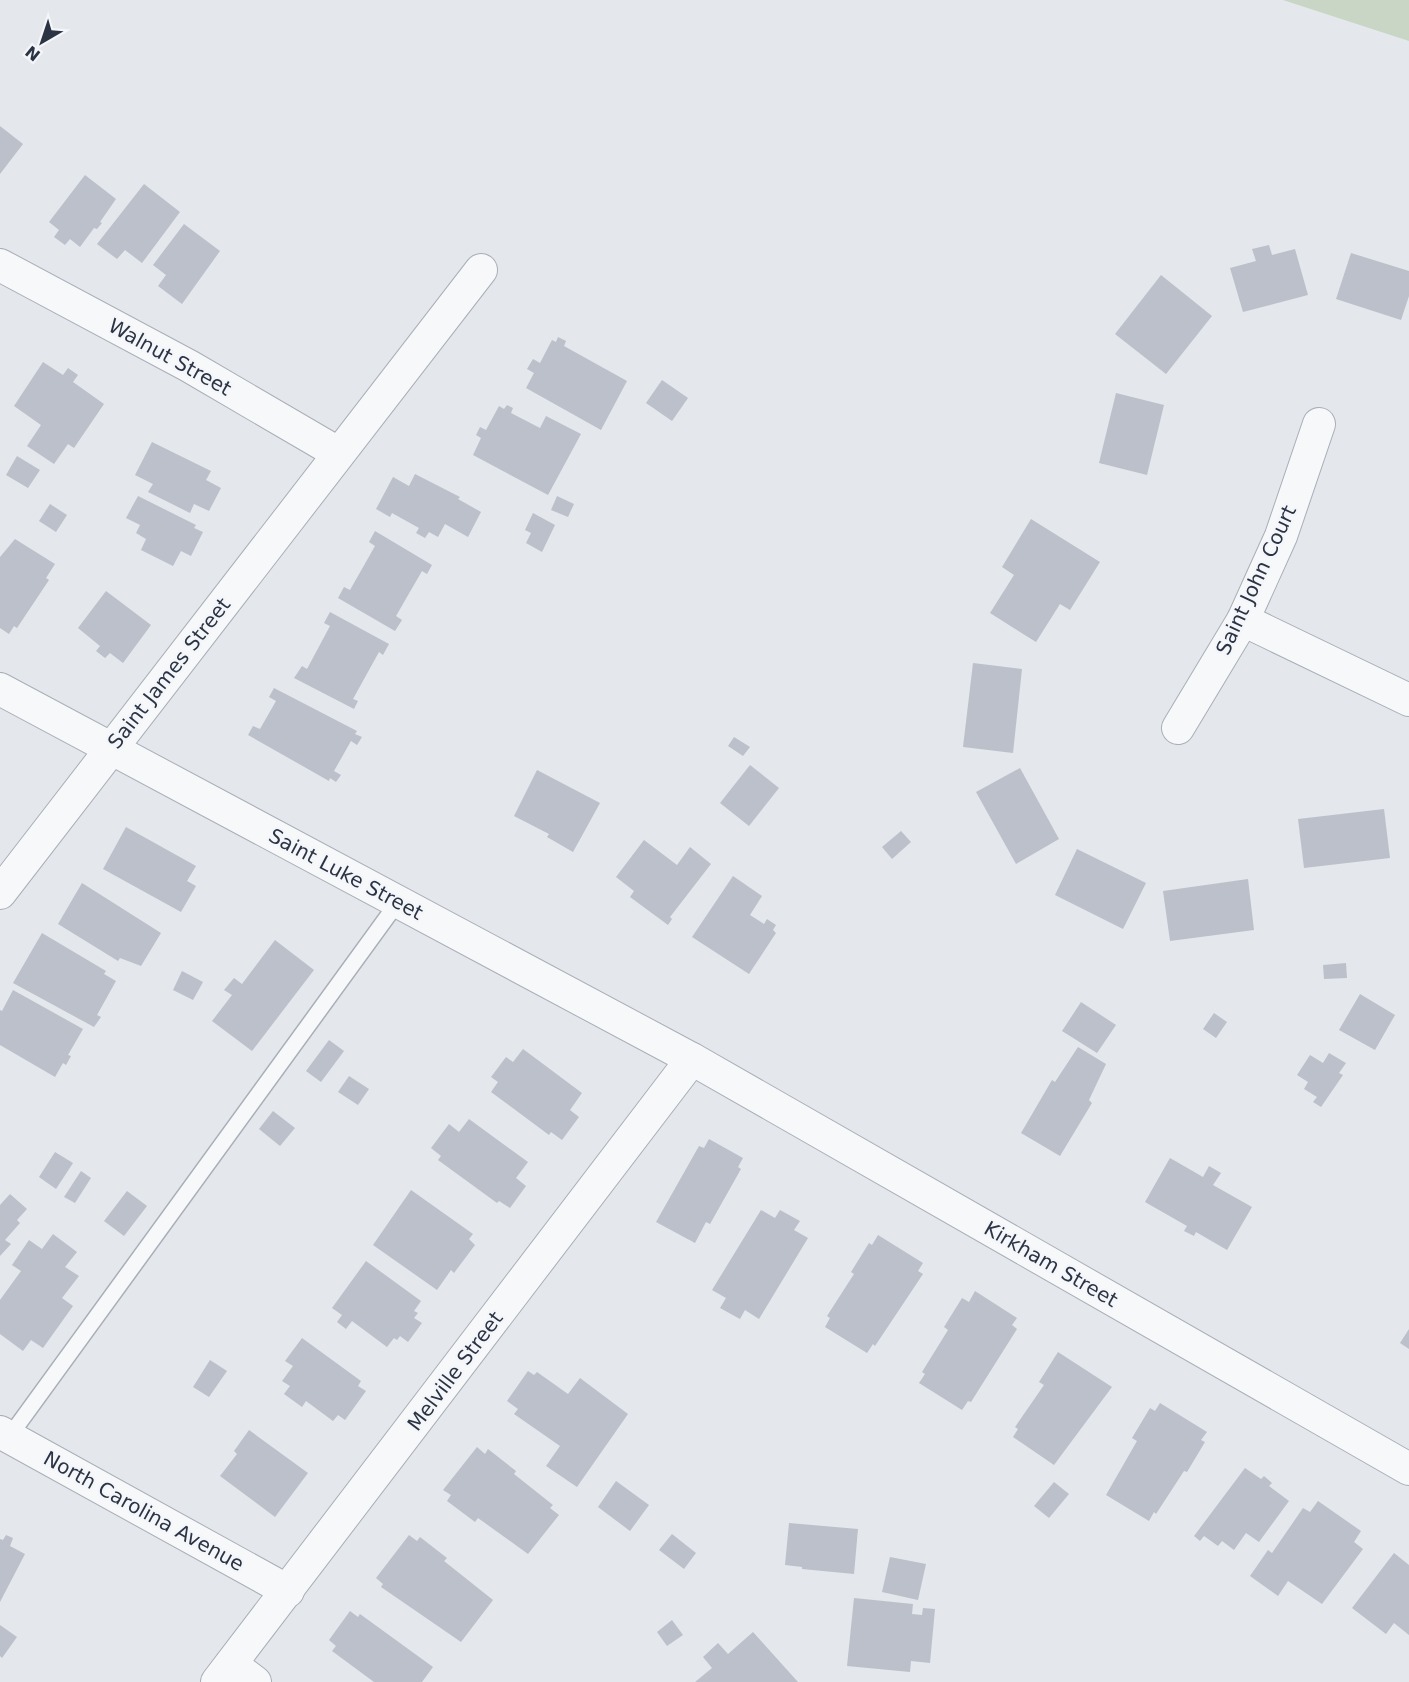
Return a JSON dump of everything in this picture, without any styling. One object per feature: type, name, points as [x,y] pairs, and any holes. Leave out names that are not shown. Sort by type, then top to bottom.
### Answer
[{"type":"street","name":"Walnut Street","points":[[0,265],[189,366],[338,453]]},
{"type":"street","name":"Saint James Street","points":[[0,893],[481,270]]},
{"type":"street","name":"Saint John Court","points":[[1178,728],[1243,620],[1281,536],[1319,424]]},
{"type":"street","points":[[1243,620],[1409,700]]},
{"type":"street","name":"Saint Luke Street","points":[[0,689],[692,1059]]},
{"type":"street","name":"Kirkham Street","points":[[692,1059],[1409,1469]]},
{"type":"street","name":"Melville Street","points":[[234,1676],[288,1591],[692,1059]]},
{"type":"street","name":"North Carolina Avenue","points":[[5,1435],[288,1591]]},
{"type":"lane","points":[[5,1435],[398,902]]},
{"type":"green space","points":[[1283,0],[1409,0],[1409,41]]},
{"type":"building","points":[[0,126],[23,144],[0,174]]},
{"type":"building","points":[[85,175],[116,199],[100,222],[102,223],[97,229],[94,228],[80,247],[70,239],[65,245],[54,237],[59,230],[49,222]]},
{"type":"building","points":[[144,184],[180,212],[142,263],[125,250],[117,259],[97,244]]},
{"type":"building","points":[[184,224],[220,251],[182,304],[158,286],[166,275],[153,265]]},
{"type":"building","points":[[1269,245],[1272,255],[1295,249],[1308,295],[1243,312],[1230,268],[1256,261],[1252,249]]},
{"type":"building","points":[[1351,253],[1409,271],[1409,296],[1401,320],[1336,299]]},
{"type":"building","points":[[1161,275],[1212,316],[1166,374],[1115,334]]},
{"type":"building","points":[[558,337],[566,341],[564,346],[627,381],[601,430],[526,388],[534,373],[527,369],[533,359],[540,363],[552,340],[556,342]]},
{"type":"building","points":[[43,362],[63,375],[68,368],[78,375],[73,382],[104,404],[74,448],[68,444],[54,464],[27,446],[41,425],[14,406]]},
{"type":"building","points":[[662,380],[688,398],[672,421],[646,403]]},
{"type":"building","points":[[1116,393],[1164,405],[1147,475],[1099,463]]},
{"type":"building","points":[[507,405],[513,408],[511,413],[540,428],[546,416],[581,434],[548,495],[473,455],[481,438],[476,435],[480,427],[486,430],[499,406],[504,409]]},
{"type":"building","points":[[152,442],[211,471],[206,480],[221,488],[209,511],[194,504],[190,513],[148,492],[153,484],[135,475]]},
{"type":"building","points":[[17,456],[40,470],[28,488],[6,475]]},
{"type":"building","points":[[415,474],[460,497],[458,499],[481,512],[468,537],[445,524],[438,537],[429,532],[425,538],[416,533],[419,528],[392,513],[390,517],[376,509],[393,477],[409,486]]},
{"type":"building","points":[[138,496],[196,525],[194,528],[203,532],[191,556],[181,551],[173,566],[141,550],[146,539],[136,533],[140,525],[126,518]]},
{"type":"building","points":[[557,496],[574,504],[568,517],[551,510]]},
{"type":"building","points":[[50,504],[67,515],[56,532],[39,521]]},
{"type":"building","points":[[533,513],[555,525],[542,552],[526,543],[531,533],[525,530]]},
{"type":"building","points":[[1031,519],[1100,562],[1070,610],[1060,604],[1036,642],[990,613],[1014,575],[1002,567]]},
{"type":"building","points":[[375,531],[432,565],[427,574],[422,571],[396,616],[402,620],[395,631],[338,598],[344,587],[350,590],[375,546],[369,542]]},
{"type":"building","points":[[15,539],[55,564],[46,578],[49,580],[17,628],[14,626],[9,634],[0,628],[0,557]]},
{"type":"building","points":[[106,591],[151,625],[123,663],[110,653],[105,658],[96,651],[100,646],[78,628]]},
{"type":"building","points":[[330,612],[389,644],[383,655],[379,652],[353,699],[358,701],[354,709],[294,678],[302,666],[307,669],[330,626],[324,623]]},
{"type":"building","points":[[973,663],[1022,669],[1013,753],[963,747]]},
{"type":"building","points":[[274,688],[357,731],[355,734],[362,737],[357,745],[351,741],[334,771],[341,775],[336,782],[330,778],[329,781],[248,735],[253,726],[260,729],[276,701],[269,697]]},
{"type":"building","points":[[734,737],[750,747],[743,756],[728,746]]},
{"type":"building","points":[[750,765],[779,788],[749,826],[720,803]]},
{"type":"building","points":[[1020,768],[1059,839],[1016,864],[976,792]]},
{"type":"building","points":[[537,770],[600,803],[573,852],[547,837],[549,834],[514,816]]},
{"type":"building","points":[[1384,809],[1390,858],[1304,868],[1298,819]]},
{"type":"building","points":[[126,827],[196,866],[187,881],[196,886],[181,912],[103,869]]},
{"type":"building","points":[[901,831],[911,842],[892,859],[882,847]]},
{"type":"building","points":[[644,840],[677,865],[690,847],[711,864],[670,917],[672,919],[668,925],[630,897],[634,891],[616,877]]},
{"type":"building","points":[[1077,849],[1146,883],[1123,929],[1055,895]]},
{"type":"building","points":[[733,876],[762,896],[750,915],[764,924],[767,919],[776,925],[773,930],[776,933],[749,974],[692,937]]},
{"type":"building","points":[[1248,879],[1254,930],[1170,941],[1163,891]]},
{"type":"building","points":[[82,883],[161,933],[141,966],[120,958],[118,961],[58,924]]},
{"type":"building","points":[[42,933],[106,971],[104,974],[116,981],[97,1015],[101,1017],[94,1027],[13,983]]},
{"type":"building","points":[[275,940],[314,970],[252,1051],[212,1021],[232,995],[224,990],[234,978],[242,984]]},
{"type":"building","points":[[1346,963],[1347,978],[1324,979],[1323,965]]},
{"type":"building","points":[[182,971],[203,982],[193,1000],[173,990]]},
{"type":"building","points":[[13,990],[83,1029],[68,1055],[71,1056],[66,1065],[63,1063],[55,1077],[0,1045],[0,1010],[2,1011]]},
{"type":"building","points":[[1360,994],[1395,1015],[1375,1050],[1339,1030]]},
{"type":"building","points":[[1081,1002],[1116,1025],[1097,1053],[1062,1031]]},
{"type":"building","points":[[1214,1013],[1227,1022],[1216,1038],[1203,1029]]},
{"type":"building","points":[[329,1040],[344,1051],[321,1082],[306,1071]]},
{"type":"building","points":[[1078,1047],[1106,1064],[1089,1100],[1092,1103],[1060,1156],[1021,1133],[1052,1080],[1055,1082]]},
{"type":"building","points":[[523,1049],[582,1093],[570,1110],[579,1117],[562,1140],[551,1132],[549,1135],[491,1092],[498,1082],[491,1077],[506,1057],[513,1062]]},
{"type":"building","points":[[1329,1053],[1346,1063],[1339,1073],[1343,1075],[1321,1107],[1313,1102],[1317,1097],[1304,1089],[1308,1082],[1297,1075],[1310,1055],[1323,1063]]},
{"type":"building","points":[[349,1076],[369,1089],[358,1105],[338,1092]]},
{"type":"building","points":[[273,1111],[295,1128],[280,1146],[259,1129]]},
{"type":"building","points":[[469,1119],[528,1162],[516,1178],[526,1186],[510,1208],[499,1201],[497,1203],[438,1160],[441,1156],[431,1148],[449,1124],[459,1132]]},
{"type":"building","points":[[709,1139],[743,1158],[738,1167],[741,1169],[710,1224],[706,1222],[695,1243],[656,1222],[699,1146],[704,1148]]},
{"type":"building","points":[[55,1152],[73,1163],[56,1189],[39,1177]]},
{"type":"building","points":[[1170,1158],[1203,1177],[1209,1166],[1221,1173],[1213,1185],[1252,1207],[1227,1250],[1196,1232],[1194,1236],[1184,1231],[1187,1226],[1145,1202]]},
{"type":"building","points":[[81,1171],[91,1178],[75,1203],[64,1197]]},
{"type":"building","points":[[411,1190],[473,1234],[469,1239],[475,1245],[454,1273],[451,1270],[437,1290],[373,1245]]},
{"type":"building","points":[[127,1191],[147,1206],[124,1236],[104,1221]]},
{"type":"building","points":[[10,1194],[27,1209],[17,1220],[20,1223],[5,1240],[11,1244],[0,1256],[0,1205]]},
{"type":"building","points":[[761,1210],[775,1218],[780,1210],[800,1221],[794,1230],[808,1238],[759,1319],[745,1310],[740,1319],[720,1308],[726,1298],[712,1290]]},
{"type":"building","points":[[53,1234],[77,1252],[65,1267],[79,1276],[62,1298],[73,1306],[43,1348],[31,1340],[23,1351],[0,1334],[0,1300],[21,1271],[12,1265],[29,1240],[42,1249]]},
{"type":"building","points":[[878,1235],[923,1263],[918,1271],[923,1274],[875,1346],[873,1344],[867,1353],[825,1327],[830,1318],[827,1316],[854,1274],[851,1272],[869,1243],[872,1245]]},
{"type":"building","points":[[366,1261],[421,1301],[414,1311],[418,1313],[414,1318],[422,1323],[408,1342],[400,1336],[397,1340],[394,1338],[387,1347],[352,1321],[346,1329],[337,1322],[342,1315],[332,1308]]},
{"type":"building","points":[[975,1291],[1017,1318],[1012,1325],[1017,1329],[971,1402],[968,1401],[962,1410],[919,1383],[925,1374],[922,1372],[948,1330],[944,1327],[962,1298],[969,1302]]},
{"type":"building","points":[[1409,1329],[1409,1349],[1400,1343]]},
{"type":"building","points":[[302,1338],[361,1381],[358,1386],[366,1391],[345,1420],[338,1415],[333,1421],[306,1401],[302,1407],[284,1394],[290,1386],[282,1381],[293,1366],[285,1361]]},
{"type":"building","points":[[1058,1352],[1112,1387],[1054,1465],[1013,1437],[1018,1429],[1015,1427],[1044,1385],[1039,1382]]},
{"type":"building","points":[[210,1360],[227,1371],[209,1397],[193,1387]]},
{"type":"building","points":[[528,1371],[534,1375],[537,1372],[568,1394],[580,1378],[628,1414],[577,1487],[546,1466],[560,1446],[514,1414],[518,1409],[507,1401]]},
{"type":"building","points":[[1160,1403],[1207,1432],[1201,1440],[1205,1442],[1187,1472],[1184,1471],[1149,1521],[1106,1495],[1137,1441],[1132,1438],[1150,1408],[1155,1411]]},
{"type":"building","points":[[249,1430],[308,1473],[275,1517],[220,1476],[237,1454],[234,1451]]},
{"type":"building","points":[[477,1447],[485,1454],[488,1449],[516,1471],[514,1474],[553,1505],[550,1508],[559,1515],[528,1554],[478,1518],[475,1522],[447,1501],[451,1495],[443,1490]]},
{"type":"building","points":[[1245,1468],[1261,1479],[1264,1476],[1272,1483],[1269,1486],[1289,1501],[1259,1542],[1246,1533],[1234,1550],[1222,1541],[1218,1546],[1204,1536],[1200,1541],[1194,1536]]},
{"type":"building","points":[[616,1481],[649,1505],[630,1531],[598,1507]]},
{"type":"building","points":[[1054,1482],[1069,1494],[1049,1518],[1034,1506]]},
{"type":"building","points":[[1318,1501],[1361,1531],[1354,1542],[1363,1549],[1322,1604],[1288,1581],[1278,1596],[1250,1576],[1268,1550],[1272,1553],[1303,1508],[1310,1512]]},
{"type":"building","points":[[789,1523],[858,1529],[854,1574],[785,1565]]},
{"type":"building","points":[[672,1534],[696,1553],[684,1569],[659,1550]]},
{"type":"building","points":[[6,1535],[13,1538],[10,1546],[25,1554],[0,1602],[0,1539],[3,1540]]},
{"type":"building","points":[[409,1535],[417,1541],[420,1537],[447,1558],[444,1561],[493,1600],[461,1642],[381,1587],[383,1584],[376,1578]]},
{"type":"building","points":[[1394,1553],[1409,1565],[1409,1635],[1394,1623],[1386,1634],[1352,1608]]},
{"type":"building","points":[[890,1557],[926,1564],[918,1600],[882,1592]]},
{"type":"building","points":[[854,1598],[913,1604],[912,1614],[922,1615],[923,1608],[935,1609],[930,1663],[911,1661],[910,1672],[847,1666]]},
{"type":"building","points":[[350,1611],[358,1617],[360,1614],[433,1667],[422,1682],[374,1682],[332,1651],[336,1646],[329,1640]]},
{"type":"building","points":[[672,1620],[683,1635],[667,1646],[657,1632]]},
{"type":"building","points":[[0,1625],[17,1637],[2,1658],[0,1656]]},
{"type":"building","points":[[753,1632],[798,1682],[695,1682],[712,1668],[703,1657],[718,1643],[728,1654]]}]
